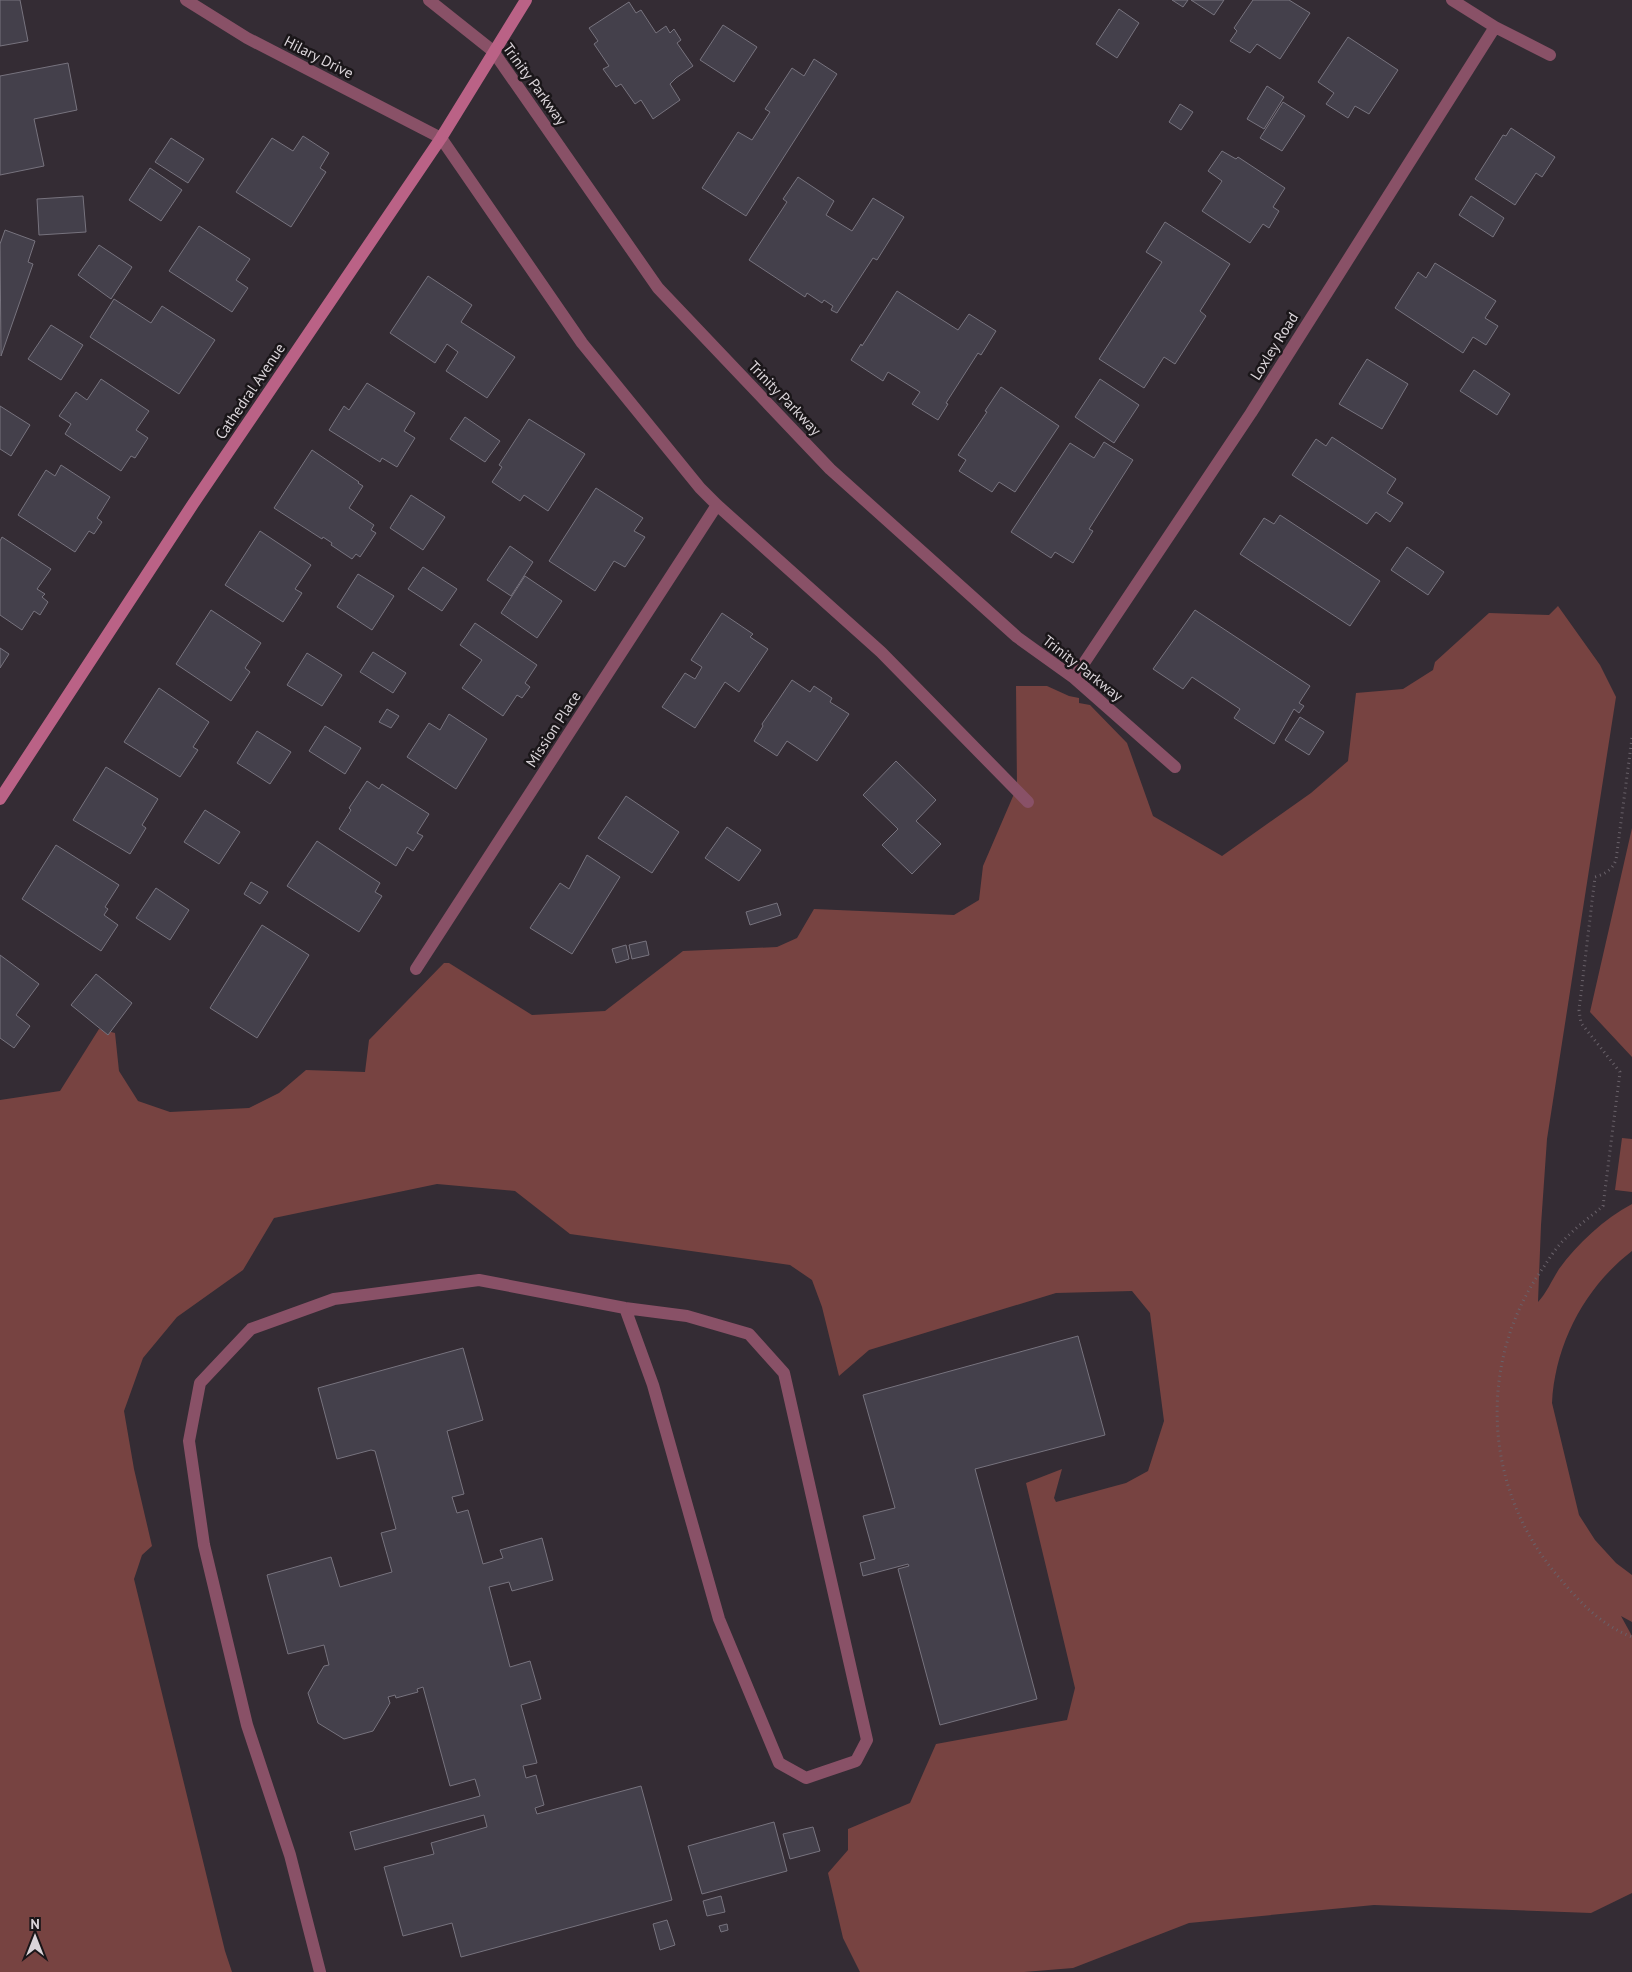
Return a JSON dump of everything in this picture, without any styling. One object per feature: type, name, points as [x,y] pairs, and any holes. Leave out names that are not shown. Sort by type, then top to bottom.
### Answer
[{"type":"street","name":"Hilary Drive","points":[[186,0],[247,38],[440,138]]},
{"type":"street","name":"Trinity Parkway","points":[[429,0],[493,51],[658,288],[830,469],[1016,637],[1074,678],[1175,767]]},
{"type":"street","name":"Cathedral Avenue","points":[[0,799],[193,504],[440,138],[526,0]]},
{"type":"street","points":[[1452,0],[1495,27],[1550,55]]},
{"type":"street","name":"Loxley Road","points":[[1074,678],[1251,413],[1495,27]]},
{"type":"street","points":[[440,138],[582,343],[700,488],[881,652],[1028,802]]},
{"type":"street","name":"Mission Place","points":[[416,969],[717,505]]},
{"type":"street","points":[[320,1972],[290,1855],[247,1725],[204,1545],[189,1441],[200,1384],[251,1329],[334,1299],[479,1280],[625,1308],[687,1316],[749,1334],[784,1373],[867,1740],[856,1761],[806,1778],[779,1764],[719,1619],[653,1386],[625,1308]]},
{"type":"path","points":[[1632,738],[1616,860],[1613,867],[1595,877],[1579,1010],[1581,1022],[1620,1072],[1603,1206],[1562,1242],[1530,1287],[1510,1330],[1498,1386],[1497,1435],[1503,1470],[1518,1516],[1539,1553],[1576,1599],[1617,1631],[1632,1637]]},
{"type":"shaded area","points":[[1558,606],[1600,665],[1616,697],[1547,1139],[1538,1302],[1559,1269],[1574,1250],[1602,1224],[1632,1204],[1632,1251],[1615,1265],[1600,1282],[1576,1318],[1566,1338],[1559,1359],[1552,1403],[1579,1515],[1595,1540],[1616,1563],[1632,1575],[1632,1622],[1621,1616],[1632,1636],[1632,1893],[1591,1913],[1374,1905],[1189,1923],[1073,1968],[1024,1972],[860,1972],[843,1938],[828,1873],[848,1850],[848,1829],[910,1803],[936,1744],[1067,1720],[1075,1688],[1026,1483],[1062,1469],[1054,1498],[1056,1502],[1126,1483],[1148,1471],[1164,1421],[1150,1313],[1132,1291],[1056,1293],[869,1350],[839,1376],[822,1307],[812,1280],[790,1265],[570,1234],[515,1191],[437,1184],[274,1218],[243,1270],[177,1317],[143,1358],[124,1411],[134,1469],[152,1546],[142,1555],[134,1579],[225,1951],[232,1972],[0,1972],[0,1100],[60,1091],[99,1029],[115,1033],[119,1071],[138,1101],[170,1112],[249,1108],[279,1093],[306,1070],[365,1072],[369,1040],[444,963],[449,963],[532,1015],[605,1011],[683,951],[777,947],[797,938],[814,909],[954,915],[979,900],[983,866],[1017,787],[1016,686],[1047,686],[1069,696],[1079,698],[1079,703],[1090,705],[1127,743],[1153,816],[1222,856],[1311,793],[1348,761],[1356,693],[1403,689],[1433,670],[1435,662],[1489,613],[1549,615]]},
{"type":"shaded area","points":[[1632,828],[1632,1057],[1590,1012]]},
{"type":"shaded area","points":[[1622,1138],[1632,1139],[1632,1192],[1615,1190]]},
{"type":"building","points":[[0,0],[20,0],[28,41],[0,46]]},
{"type":"building","points":[[1172,0],[1188,0],[1183,7]]},
{"type":"building","points":[[1191,0],[1224,0],[1214,15]]},
{"type":"building","points":[[1253,0],[1289,0],[1310,13],[1280,59],[1257,44],[1250,53],[1230,41],[1237,31],[1234,28]]},
{"type":"building","points":[[629,2],[636,13],[641,10],[656,33],[666,26],[670,33],[674,29],[681,40],[677,43],[693,66],[670,84],[680,100],[653,119],[641,100],[635,104],[621,84],[616,87],[603,69],[609,66],[594,44],[598,41],[589,28]]},
{"type":"building","points":[[1119,9],[1139,23],[1117,58],[1096,44]]},
{"type":"building","points":[[723,25],[757,47],[734,82],[700,60]]},
{"type":"building","points":[[1348,37],[1398,70],[1369,114],[1355,106],[1348,118],[1326,104],[1334,93],[1318,82]]},
{"type":"building","points":[[814,59],[837,74],[746,216],[702,188],[738,132],[752,140],[770,112],[765,109],[792,68],[804,76]]},
{"type":"building","points":[[68,63],[77,110],[34,119],[44,166],[0,175],[0,76]]},
{"type":"building","points":[[1267,86],[1284,97],[1264,129],[1247,119]]},
{"type":"building","points":[[1283,102],[1305,116],[1282,151],[1260,138]]},
{"type":"building","points":[[1180,104],[1193,112],[1181,130],[1169,122]]},
{"type":"building","points":[[1511,128],[1555,157],[1542,177],[1536,173],[1515,205],[1475,179],[1503,135],[1506,136]]},
{"type":"building","points":[[303,136],[329,153],[320,168],[326,172],[291,227],[236,192],[272,138],[293,151]]},
{"type":"building","points":[[171,138],[204,159],[188,183],[155,162]]},
{"type":"building","points":[[1222,151],[1236,159],[1238,157],[1285,188],[1273,207],[1279,211],[1269,228],[1263,224],[1250,243],[1202,211],[1222,181],[1208,171]]},
{"type":"building","points":[[150,168],[182,190],[161,221],[129,200]]},
{"type":"building","points":[[798,177],[834,201],[826,215],[852,231],[873,198],[904,217],[877,260],[873,258],[837,313],[831,310],[833,306],[824,300],[822,303],[807,293],[805,297],[749,260],[787,202],[783,199]]},
{"type":"building","points":[[83,196],[86,232],[39,235],[37,199]]},
{"type":"building","points":[[1471,196],[1504,218],[1493,237],[1459,215]]},
{"type":"building","points":[[1165,222],[1230,264],[1200,311],[1206,316],[1175,364],[1164,357],[1144,388],[1099,359],[1162,262],[1146,252]]},
{"type":"building","points":[[199,226],[250,259],[236,280],[248,288],[232,312],[169,271]]},
{"type":"building","points":[[5,230],[35,241],[28,262],[33,264],[1,356],[0,244]]},
{"type":"building","points":[[99,245],[132,267],[111,299],[78,275]]},
{"type":"building","points":[[1435,263],[1496,301],[1485,318],[1498,326],[1486,345],[1473,337],[1463,353],[1395,308],[1418,272],[1426,278]]},
{"type":"building","points":[[428,276],[472,305],[461,322],[515,357],[487,398],[446,371],[458,352],[447,344],[435,363],[390,333]]},
{"type":"building","points":[[897,291],[958,330],[969,314],[996,331],[981,355],[978,353],[946,403],[948,404],[938,420],[912,404],[920,392],[888,372],[883,381],[851,360]]},
{"type":"building","points":[[114,299],[151,323],[162,306],[215,340],[179,394],[90,337]]},
{"type":"building","points":[[51,325],[83,345],[61,380],[28,359]]},
{"type":"building","points":[[1367,359],[1408,384],[1382,429],[1339,404]]},
{"type":"building","points":[[1474,370],[1510,394],[1497,415],[1460,391]]},
{"type":"building","points":[[101,379],[149,411],[136,430],[148,438],[135,458],[131,456],[121,471],[65,434],[71,424],[59,416],[76,392],[87,400]]},
{"type":"building","points":[[1100,379],[1139,405],[1114,443],[1075,417]]},
{"type":"building","points":[[367,383],[415,413],[404,431],[415,438],[397,467],[382,458],[380,462],[329,430],[344,406],[349,410]]},
{"type":"building","points":[[1001,387],[1059,426],[1015,492],[999,482],[992,492],[959,471],[966,460],[958,455],[987,412],[985,411]]},
{"type":"building","points":[[0,406],[30,425],[11,456],[0,449]]},
{"type":"building","points":[[465,417],[500,441],[485,462],[450,439]]},
{"type":"building","points":[[529,419],[585,454],[548,511],[524,495],[520,501],[492,482],[502,467],[499,465]]},
{"type":"building","points":[[1332,437],[1396,479],[1387,493],[1403,503],[1390,522],[1376,512],[1367,524],[1292,475],[1316,439],[1326,446]]},
{"type":"building","points":[[1104,442],[1133,460],[1089,529],[1093,531],[1073,563],[1055,552],[1051,558],[1011,532],[1070,443],[1094,458]]},
{"type":"building","points":[[312,450],[363,486],[349,508],[374,525],[371,530],[376,533],[360,557],[356,554],[352,559],[331,545],[332,543],[323,537],[322,539],[274,508]]},
{"type":"building","points":[[61,465],[110,497],[97,518],[102,522],[94,534],[89,531],[75,552],[18,515],[46,470],[55,476]]},
{"type":"building","points":[[596,488],[643,518],[634,531],[645,537],[625,567],[614,561],[595,591],[549,561]]},
{"type":"building","points":[[411,495],[445,517],[423,550],[390,528]]},
{"type":"building","points":[[1280,515],[1380,581],[1350,626],[1240,554],[1264,518],[1274,524]]},
{"type":"building","points":[[260,531],[311,565],[295,589],[302,593],[283,622],[225,585]]},
{"type":"building","points":[[2,537],[51,569],[37,589],[45,594],[42,597],[48,602],[40,615],[34,611],[22,630],[0,615],[0,541]]},
{"type":"building","points":[[510,546],[533,562],[511,596],[487,580]]},
{"type":"building","points":[[1407,547],[1444,572],[1428,595],[1391,570]]},
{"type":"building","points":[[423,567],[457,589],[442,611],[408,589]]},
{"type":"building","points":[[358,574],[394,596],[372,630],[337,607]]},
{"type":"building","points":[[525,576],[562,601],[537,638],[501,613]]},
{"type":"building","points":[[211,610],[261,643],[245,668],[250,672],[231,701],[176,664]]},
{"type":"building","points":[[1195,610],[1310,686],[1299,703],[1304,706],[1299,713],[1294,709],[1274,744],[1234,718],[1240,709],[1192,677],[1183,689],[1153,669]]},
{"type":"building","points":[[722,613],[753,634],[750,637],[768,649],[739,692],[725,682],[695,728],[662,707],[685,673],[695,679],[702,667],[691,660]]},
{"type":"building","points":[[475,623],[537,665],[525,683],[530,687],[522,698],[517,695],[503,716],[462,688],[482,660],[460,645]]},
{"type":"building","points":[[0,648],[9,654],[0,668]]},
{"type":"building","points":[[373,652],[406,673],[393,693],[360,672]]},
{"type":"building","points":[[307,653],[342,675],[322,706],[287,685]]},
{"type":"building","points":[[792,680],[810,692],[814,686],[832,698],[830,702],[849,714],[817,761],[787,741],[777,756],[754,741],[763,726],[762,724]]},
{"type":"building","points":[[159,688],[209,722],[193,747],[198,750],[180,777],[124,742]]},
{"type":"building","points":[[387,709],[399,716],[391,728],[379,722]]},
{"type":"building","points":[[449,714],[487,739],[456,789],[407,757],[429,723],[440,730]]},
{"type":"building","points":[[1300,717],[1324,732],[1309,755],[1285,740]]},
{"type":"building","points":[[325,726],[361,748],[345,774],[309,751]]},
{"type":"building","points":[[257,731],[291,752],[270,784],[237,763]]},
{"type":"building","points":[[896,761],[936,800],[916,821],[941,844],[912,874],[882,845],[898,829],[863,795]]},
{"type":"building","points":[[106,767],[158,799],[142,825],[146,828],[130,854],[73,820]]},
{"type":"building","points":[[367,781],[379,789],[382,784],[429,814],[417,833],[423,836],[413,851],[407,847],[396,866],[339,829],[351,810],[349,808]]},
{"type":"building","points":[[626,796],[679,832],[652,873],[598,838]]},
{"type":"building","points":[[205,810],[240,832],[219,864],[184,842]]},
{"type":"building","points":[[727,827],[761,850],[739,881],[705,858]]},
{"type":"building","points":[[317,841],[380,883],[375,892],[382,896],[359,932],[287,886]]},
{"type":"building","points":[[56,845],[119,885],[105,907],[108,909],[104,915],[118,925],[101,951],[22,899]]},
{"type":"building","points":[[587,855],[620,877],[572,954],[530,928],[560,883],[569,889]]},
{"type":"building","points":[[251,882],[268,892],[260,904],[244,894]]},
{"type":"building","points":[[156,888],[189,910],[170,940],[136,918]]},
{"type":"building","points":[[777,903],[781,915],[750,925],[746,912]]},
{"type":"building","points":[[262,925],[309,955],[257,1038],[210,1008]]},
{"type":"building","points":[[646,941],[649,955],[632,959],[629,945]]},
{"type":"building","points":[[626,945],[629,959],[616,963],[612,949]]},
{"type":"building","points":[[0,955],[39,984],[16,1015],[30,1026],[14,1048],[0,1038]]},
{"type":"building","points":[[96,974],[132,1003],[108,1035],[71,1005]]},
{"type":"building","points":[[1078,1336],[1105,1435],[975,1469],[1037,1699],[940,1725],[898,1569],[909,1566],[908,1564],[863,1576],[860,1563],[875,1559],[863,1516],[895,1508],[863,1395]]},
{"type":"building","points":[[463,1348],[483,1420],[447,1431],[464,1494],[452,1497],[457,1513],[468,1510],[483,1564],[503,1558],[500,1550],[542,1538],[553,1580],[512,1591],[509,1582],[489,1587],[510,1667],[530,1661],[541,1699],[521,1705],[537,1763],[523,1766],[526,1778],[536,1775],[544,1805],[535,1808],[537,1814],[641,1786],[672,1900],[461,1957],[452,1923],[403,1936],[384,1867],[434,1854],[431,1843],[487,1827],[484,1815],[355,1850],[350,1832],[480,1796],[475,1779],[450,1786],[423,1687],[417,1689],[418,1692],[396,1698],[395,1695],[388,1697],[390,1703],[373,1731],[344,1739],[318,1723],[308,1693],[324,1666],[329,1665],[324,1645],[288,1654],[267,1575],[331,1557],[340,1587],[392,1572],[381,1533],[396,1529],[375,1451],[371,1450],[337,1459],[318,1388]]},
{"type":"building","points":[[774,1822],[787,1871],[702,1894],[688,1846]]},
{"type":"building","points":[[813,1827],[820,1851],[790,1859],[783,1834]]},
{"type":"building","points":[[721,1896],[725,1912],[707,1916],[703,1901]]},
{"type":"building","points":[[667,1920],[675,1945],[660,1950],[653,1924]]},
{"type":"building","points":[[727,1924],[728,1930],[721,1932],[719,1926]]}]
